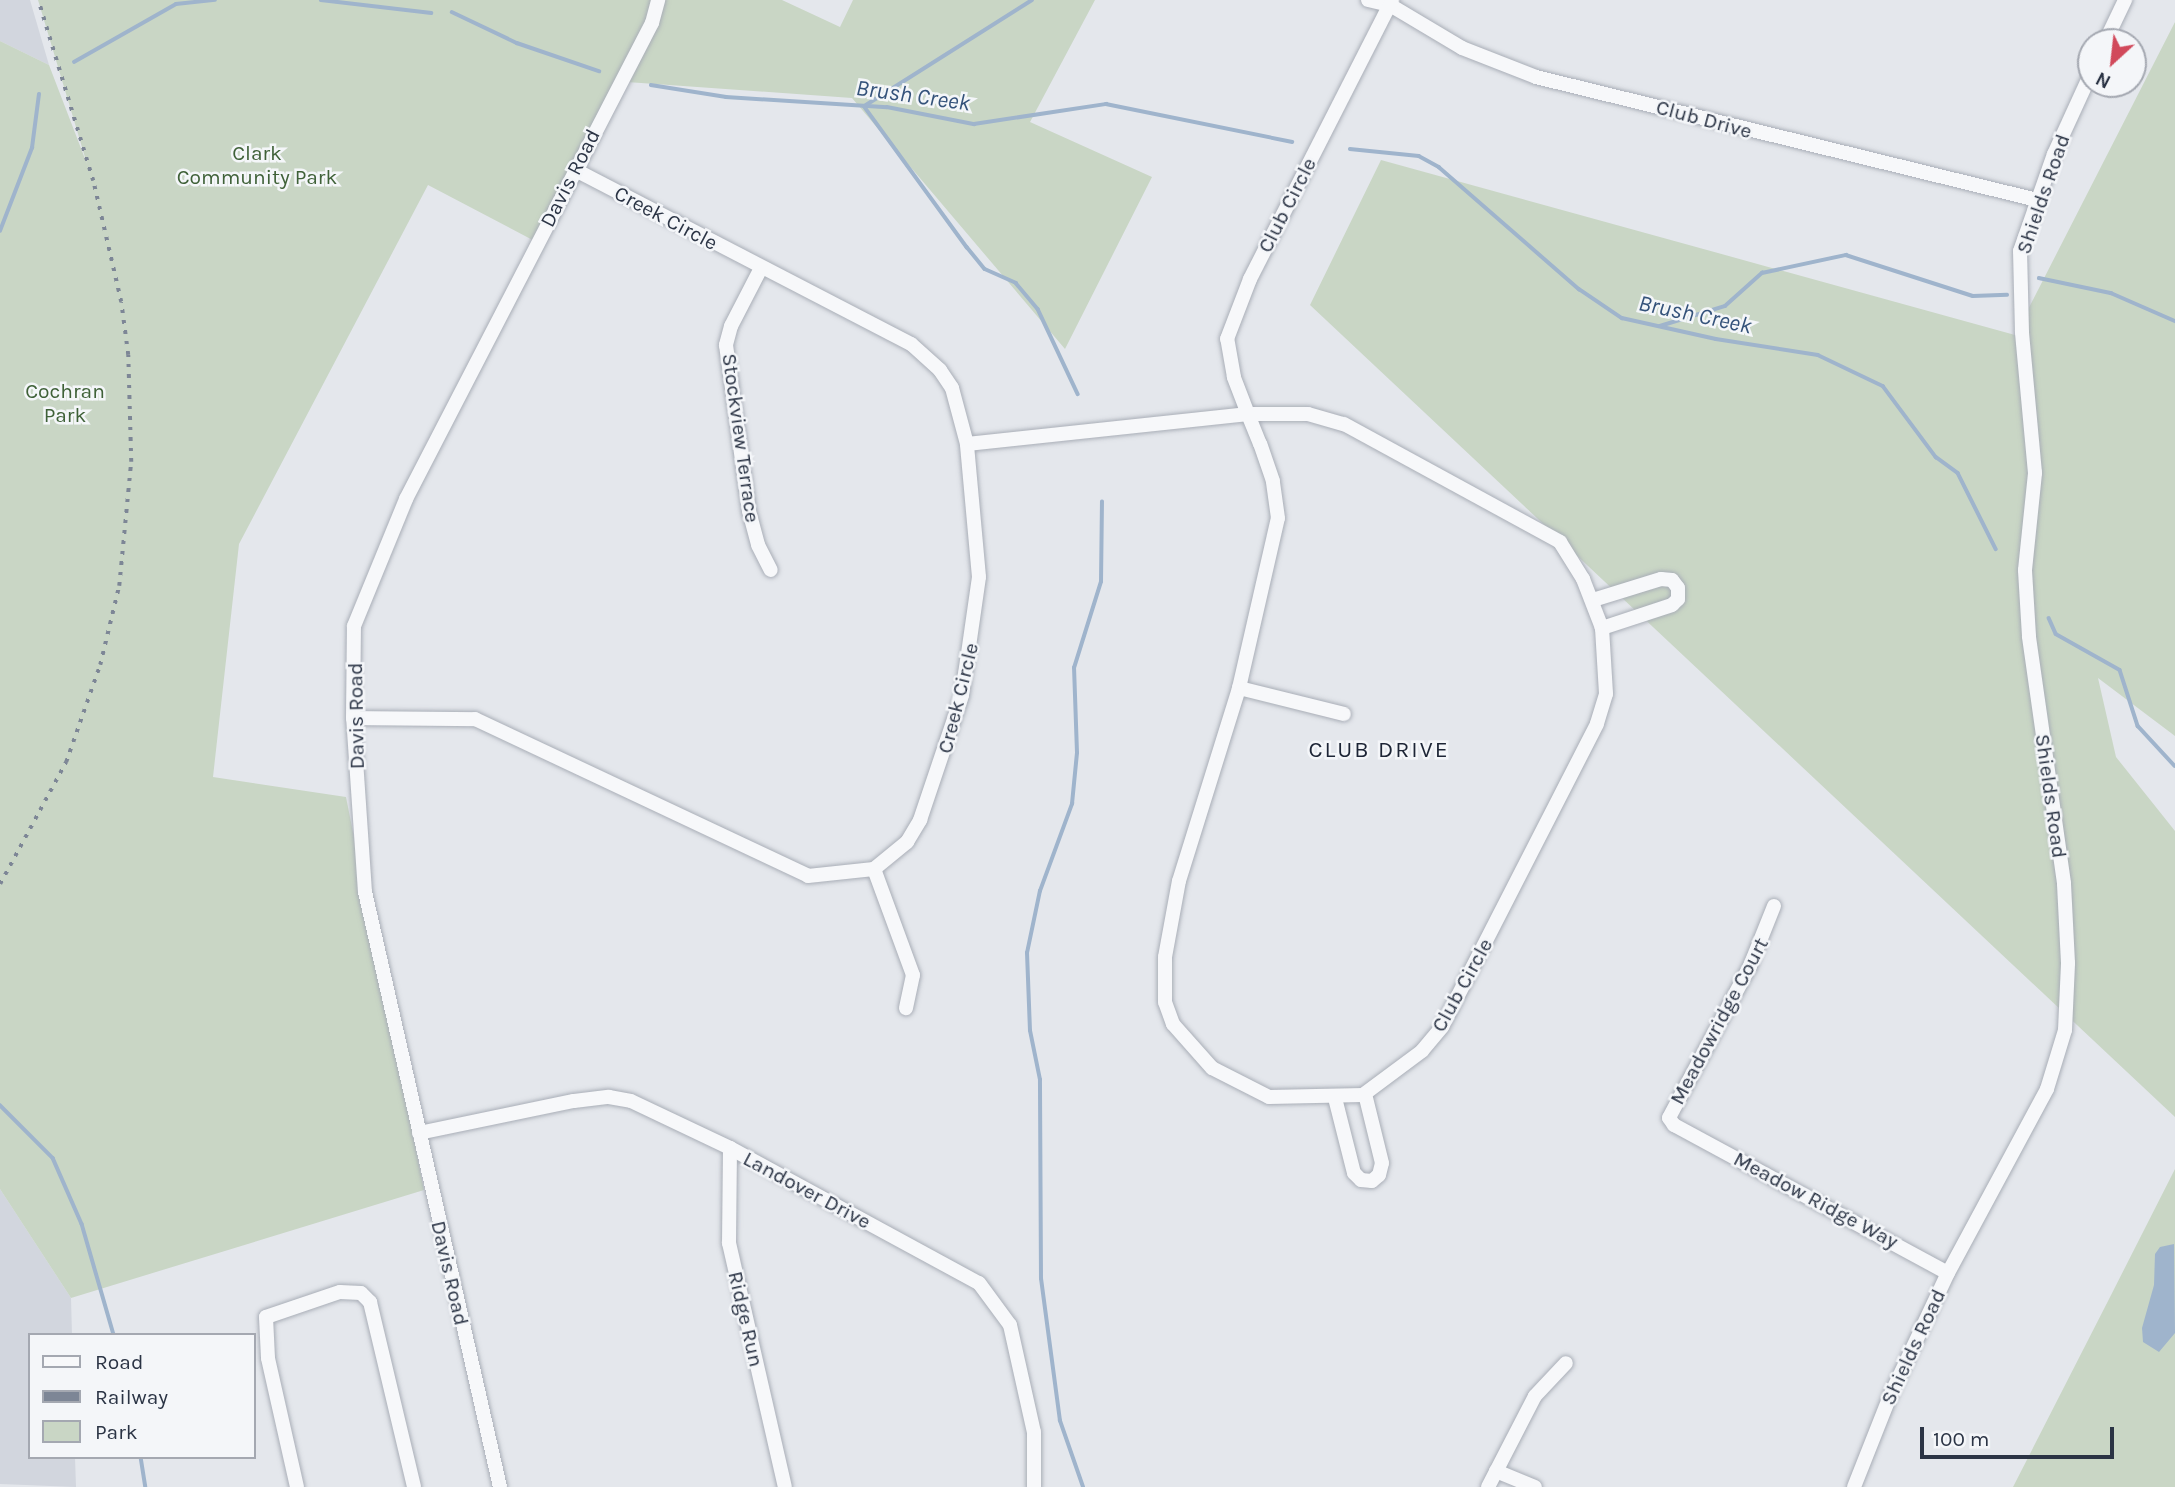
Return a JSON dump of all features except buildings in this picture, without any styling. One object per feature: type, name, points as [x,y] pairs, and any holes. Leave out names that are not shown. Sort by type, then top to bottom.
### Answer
[{"type":"street","name":"Davis Road","points":[[500,1487],[365,892],[353,718],[354,626],[406,499],[652,23],[658,0]]},
{"type":"street","name":"Club Drive","points":[[1368,0],[1391,3],[1462,48],[1536,77],[2037,200]]},
{"type":"street","points":[[2112,28],[2125,0]]},
{"type":"street","name":"Club Circle","points":[[968,444],[1248,414],[1292,412],[1344,424],[1485,498],[1560,542],[1593,600],[1602,628],[1606,694],[1591,736],[1442,1027],[1422,1051],[1365,1094],[1335,1098],[1269,1097],[1212,1068],[1173,1024],[1165,1002],[1167,927],[1239,688],[1278,519],[1273,481],[1248,414],[1234,377],[1227,339],[1237,309],[1391,3]]},
{"type":"street","name":"Shields Road","points":[[1854,1487],[1890,1396],[1948,1273],[2047,1089],[2065,1030],[2068,963],[2064,883],[2031,649],[2025,570],[2035,473],[2021,318],[2020,251],[2037,200],[2080,98]]},
{"type":"street","name":"Creek Circle","points":[[575,170],[925,355],[952,388],[968,444],[979,577],[962,695],[920,820],[907,842],[874,869]]},
{"type":"street","name":"Stockview Terrace","points":[[761,268],[734,317],[726,345],[749,511],[758,545],[771,570]]},
{"type":"street","points":[[1593,600],[1661,579],[1672,580],[1678,588],[1678,598],[1672,605],[1602,628]]},
{"type":"street","points":[[1239,688],[1344,713]]},
{"type":"street","points":[[353,718],[475,719],[772,863],[808,876],[874,869],[913,975],[906,1008]]},
{"type":"street","name":"Meadowridge Court","points":[[1683,1130],[1669,1118],[1750,966],[1774,906]]},
{"type":"street","points":[[1335,1098],[1354,1173],[1361,1180],[1372,1181],[1382,1163],[1365,1094]]},
{"type":"street","name":"Landover Drive","points":[[419,1133],[609,1097],[655,1110],[979,1283],[995,1299],[1010,1325],[1034,1432],[1034,1487]]},
{"type":"street","name":"Meadow Ridge Way","points":[[1683,1130],[1948,1273]]},
{"type":"street","name":"Ridge Run","points":[[730,1149],[729,1243],[785,1487]]},
{"type":"street","points":[[297,1487],[268,1357],[266,1317],[340,1292],[361,1293],[370,1302],[414,1487]]},
{"type":"street","points":[[1488,1487],[1535,1396],[1566,1363]]},
{"type":"street","points":[[1496,1471],[1535,1487]]},
{"type":"shaded area","points":[[0,0],[30,0],[49,65],[0,41]]},
{"type":"shaded area","points":[[0,1189],[71,1298],[72,1333],[28,1333],[28,1459],[75,1459],[76,1487],[0,1484]]},
{"type":"green space","points":[[38,0],[653,0],[652,23],[544,246],[428,185],[239,544],[213,777],[346,797],[424,1190],[71,1298],[0,1189],[0,41],[49,65],[87,164]]},
{"type":"green space","points":[[657,0],[782,0],[840,27],[853,0],[1095,0],[1030,122],[1152,177],[1065,349],[852,98],[627,82]]},
{"type":"green space","points":[[2175,22],[2175,736],[2098,678],[2116,757],[2175,831],[2175,1117],[1310,305],[1381,160],[2015,335],[2136,98],[2147,98],[2147,77]]},
{"type":"green space","points":[[2175,1169],[2175,1487],[2013,1487],[2107,1303]]},
{"type":"water","points":[[2174,1244],[2175,1333],[2159,1352],[2143,1342],[2142,1328],[2154,1285],[2155,1254],[2160,1247]]},
{"type":"waterway","name":"Brush Creek","points":[[74,62],[176,4],[215,0]]},
{"type":"waterway","name":"Brush Creek","points":[[321,0],[431,13]]},
{"type":"waterway","points":[[866,105],[1032,0]]},
{"type":"waterway","name":"Brush Creek","points":[[452,12],[517,43],[599,71]]},
{"type":"waterway","name":"Brush Creek","points":[[651,85],[726,97],[887,107],[974,124],[1106,104],[1292,142]]},
{"type":"waterway","name":"Brush Creek","points":[[0,231],[32,148],[39,94]]},
{"type":"waterway","points":[[864,106],[985,269],[1016,283],[1038,309],[1078,394]]},
{"type":"waterway","name":"Brush Creek","points":[[1350,149],[1419,156],[1439,167],[1579,289],[1622,318],[1716,339],[1818,355],[1883,386],[1936,457],[1958,473],[1996,549]]},
{"type":"waterway","points":[[1660,326],[1725,306],[1762,273],[1846,255],[1973,296],[2007,295]]},
{"type":"waterway","points":[[2039,278],[2111,293],[2175,321]]},
{"type":"waterway","points":[[1083,1487],[1060,1421],[1041,1279],[1040,1080],[1030,1031],[1027,953],[1040,891],[1072,804],[1077,753],[1074,668],[1101,582],[1102,502]]},
{"type":"waterway","name":"Brush Creek","points":[[2049,618],[2056,634],[2120,670],[2138,726],[2175,766]]},
{"type":"waterway","points":[[0,1105],[53,1158],[82,1224],[113,1333]]},
{"type":"waterway","points":[[141,1459],[146,1487]]},
{"type":"railway","points":[[0,884],[66,762],[100,665],[119,586],[131,462],[128,355],[121,302],[93,181],[38,0]]},
{"type":"district","name":"CLUB DRIVE","points":[[1379,750]]},
{"type":"park label","name":"Clark Community Park","points":[[257,165]]},
{"type":"park label","name":"Cochran Park","points":[[65,403]]}]
